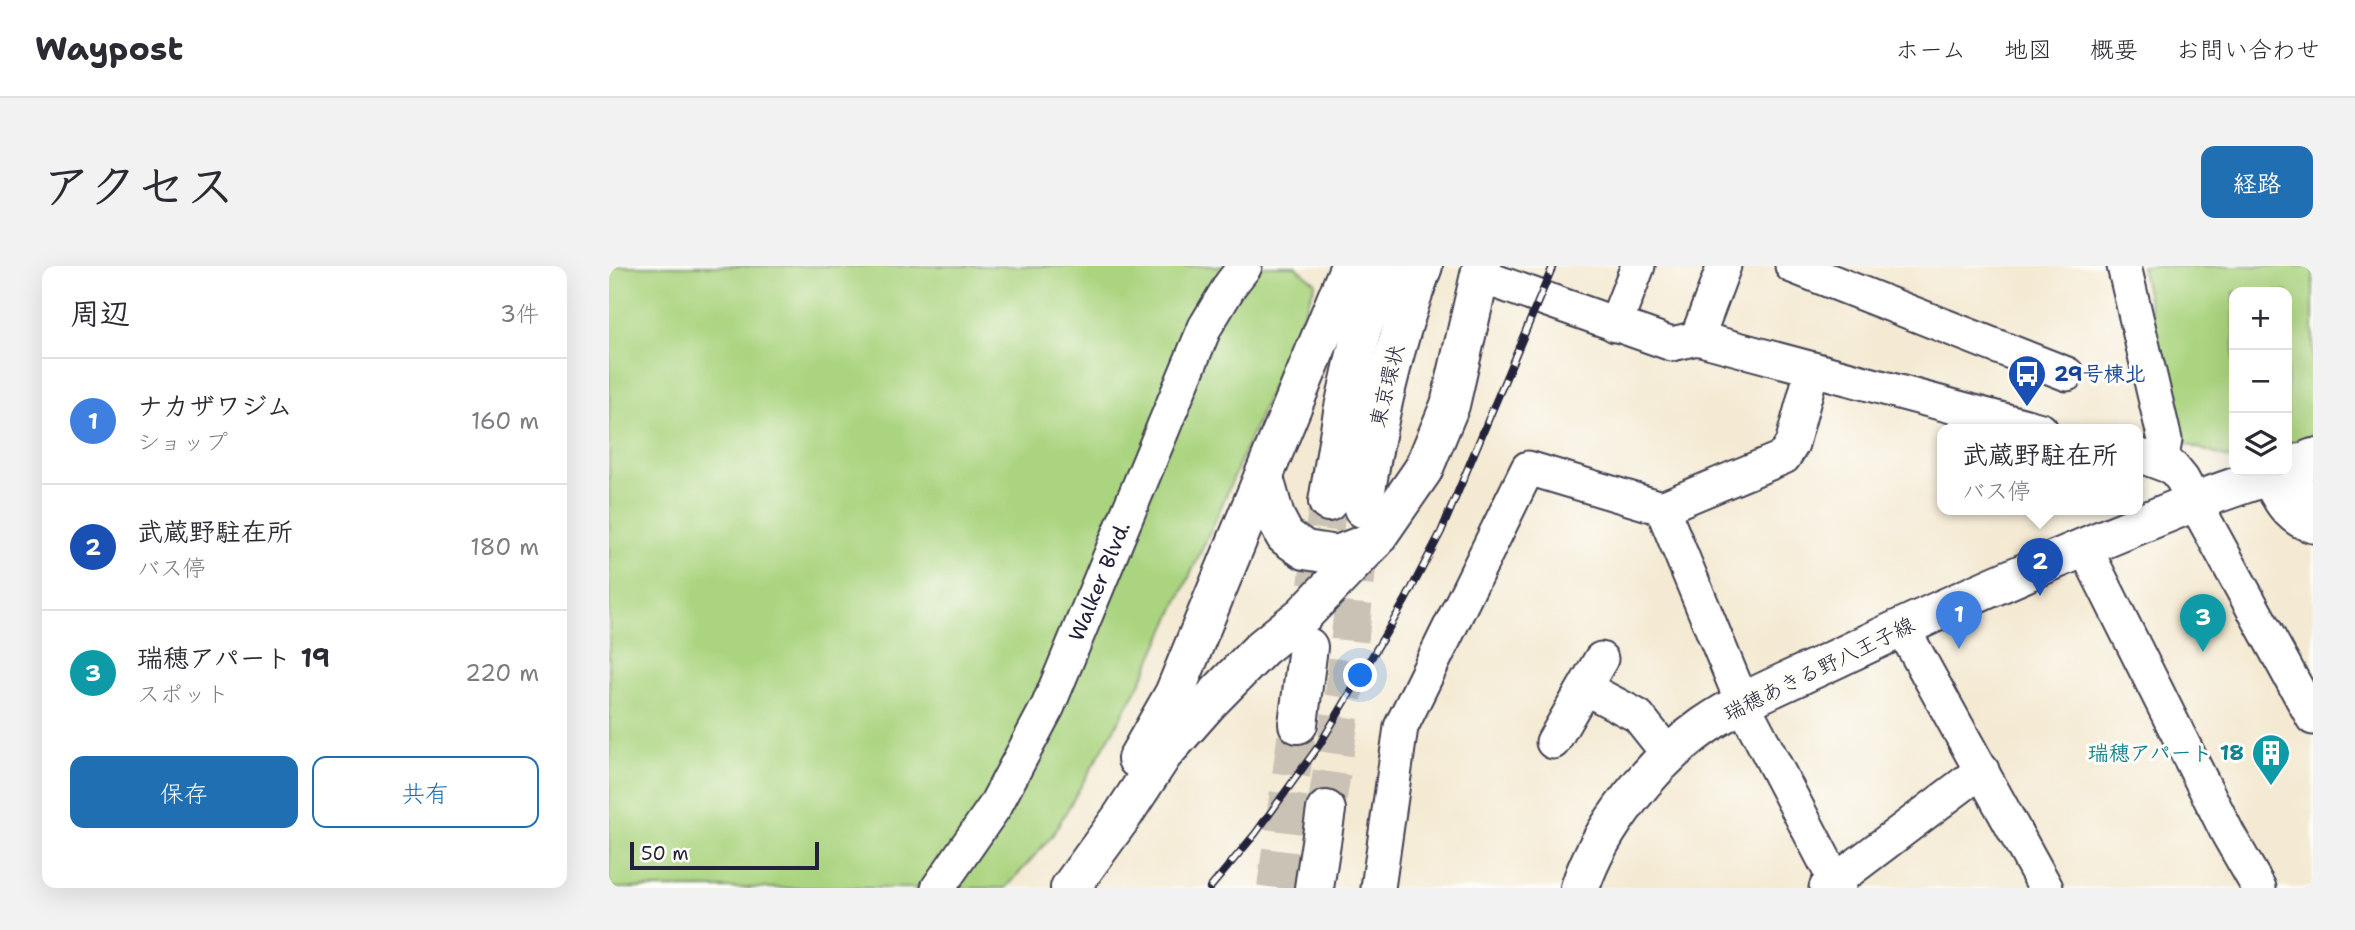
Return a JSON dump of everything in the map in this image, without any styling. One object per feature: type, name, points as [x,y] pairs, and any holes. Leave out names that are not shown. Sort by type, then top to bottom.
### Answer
[{"type":"main road","points":[[1050,888],[1085,843],[1174,694],[1350,266]]},
{"type":"main road","name":"東京環状","points":[[1355,517],[1343,412],[1361,332],[1384,266]]},
{"type":"main road","name":"東京環状","points":[[1355,517],[1409,301],[1423,266]]},
{"type":"main road","points":[[1070,888],[1163,754],[1262,648],[1303,615],[1355,517],[1423,470],[1450,405],[1481,271]]},
{"type":"main road","name":"瑞穂あきる野八王子線","points":[[2292,467],[2313,458]]},
{"type":"main road","name":"瑞穂あきる野八王子線","points":[[1580,888],[1599,845],[1623,807],[1669,755],[1704,726],[1743,704],[1902,627],[2194,502],[2268,476]]},
{"type":"main road","points":[[1264,478],[1275,517],[1285,536],[1305,550],[1337,555],[1355,517]]},
{"type":"main road","points":[[1298,724],[1308,647]]},
{"type":"main road","points":[[1314,888],[1326,810]]},
{"type":"street","name":"Walker Blvd.","points":[[939,888],[995,806],[1048,706],[1205,327],[1245,266]]},
{"type":"street","points":[[1615,325],[1637,266]]},
{"type":"street","points":[[1697,338],[1724,266]]},
{"type":"street","points":[[1792,266],[2067,374]]},
{"type":"street","points":[[2124,266],[2165,440],[2149,458],[2173,468],[2182,479],[2313,718]]},
{"type":"street","points":[[1481,271],[1615,325],[1672,344],[1697,338],[2018,424]]},
{"type":"street","points":[[1378,888],[1402,727],[1528,468],[1662,508],[1784,457],[1792,444],[1812,370]]},
{"type":"street","points":[[2279,476],[2277,498],[2287,511],[2301,522],[2313,526]]},
{"type":"street","points":[[2284,476],[2313,498]]},
{"type":"street","points":[[1662,508],[1743,704],[1833,886],[1982,771]]},
{"type":"street","points":[[2085,548],[2228,834],[2259,888]]},
{"type":"street","points":[[1902,627],[2046,888]]},
{"type":"street","points":[[1553,742],[1601,659]]},
{"type":"street","points":[[1585,688],[1638,716],[1669,755]]},
{"type":"green space","points":[[609,266],[1295,266],[1316,283],[1215,521],[1139,686],[1052,836],[1006,888],[609,888]]},
{"type":"green space","points":[[2141,266],[2313,266],[2313,435],[2292,445],[2292,287],[2229,287],[2229,458],[2180,442]]},
{"type":"tunnel","points":[[1317,586],[1328,502]]},
{"type":"tunnel","points":[[1326,810],[1345,685],[1360,538]]},
{"type":"tunnel","points":[[1276,888],[1298,724]]},
{"type":"railway","points":[[1210,888],[1255,834],[1320,744],[1405,601],[1441,532],[1553,266]]},
{"type":"place","name":"29号棟北","points":[[2027,408]]},
{"type":"place","name":"武蔵野駐在所","points":[[2040,596]]},
{"type":"place","name":"ナカザワジム","points":[[1959,649]]},
{"type":"place","name":"瑞穂アパート 19","points":[[2203,652]]},
{"type":"place","name":"瑞穂アパート 18","points":[[2271,787]]}]
